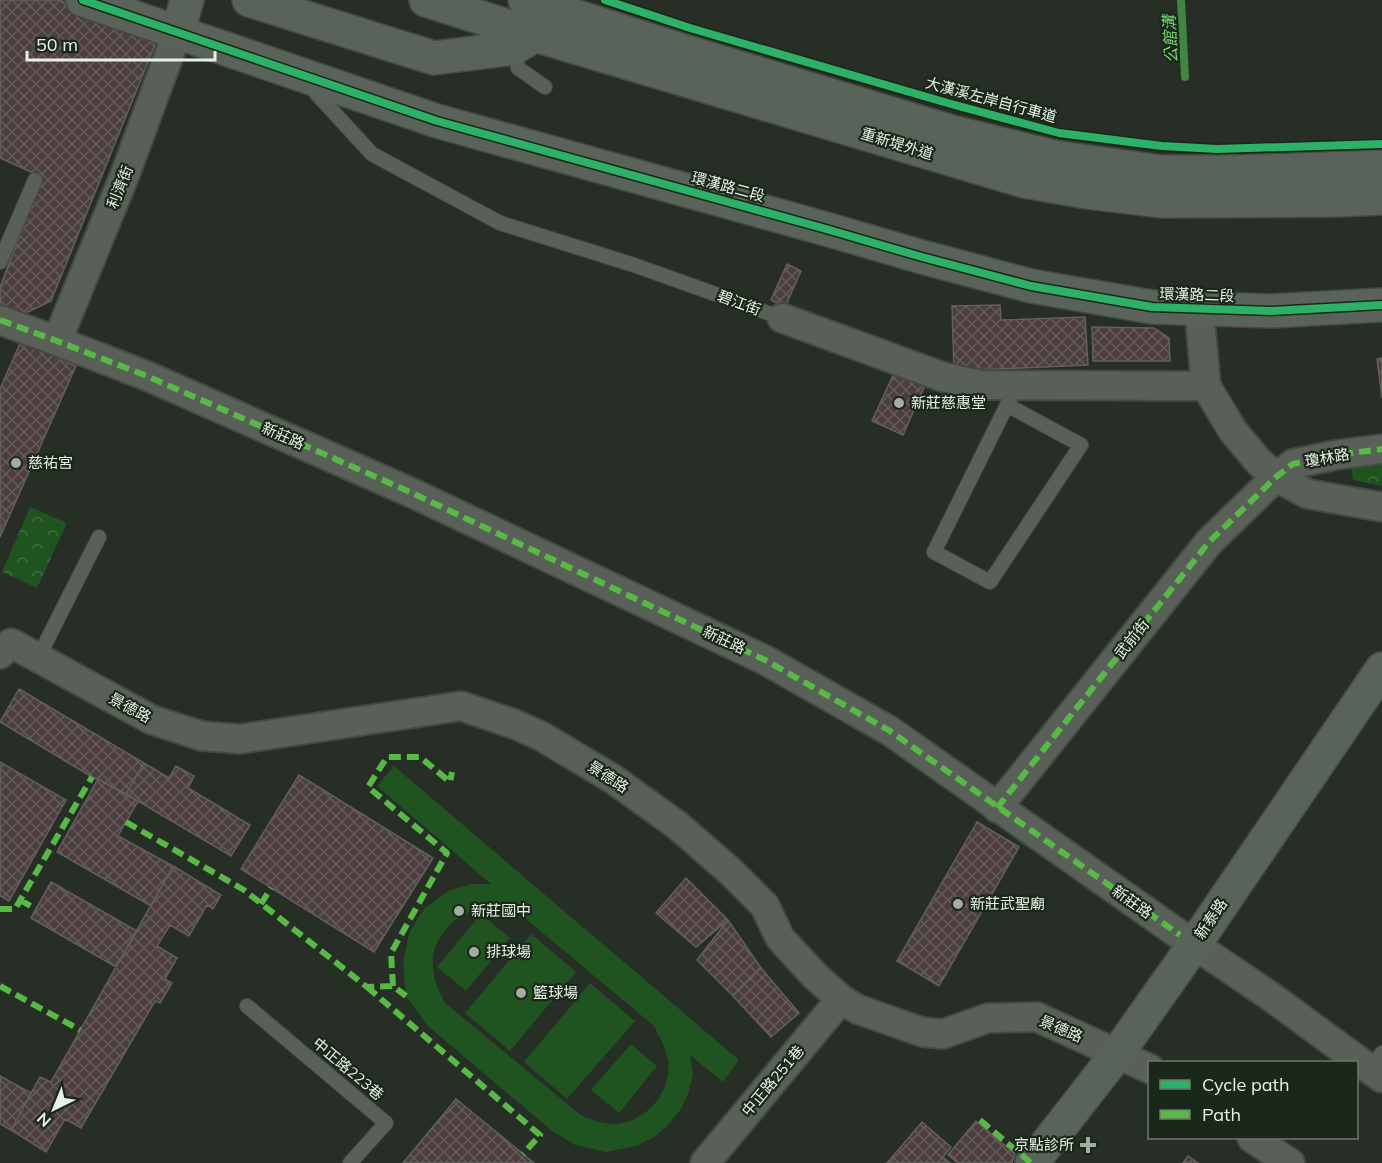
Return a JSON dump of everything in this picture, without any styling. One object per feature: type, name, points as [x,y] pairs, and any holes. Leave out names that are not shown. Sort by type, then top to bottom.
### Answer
[{"type":"street","name":"環漢路二段","points":[[83,0],[437,121],[1031,286],[1152,307],[1271,311],[1382,305]]},
{"type":"street","points":[[178,32],[187,0]]},
{"type":"street","points":[[249,0],[434,58],[525,41]]},
{"type":"street","name":"重新堤外道","points":[[426,0],[525,41],[1024,181],[1161,201],[1382,198]]},
{"type":"street","name":"重新堤外道","points":[[525,0],[680,50],[952,132],[1054,157],[1161,172],[1382,167]]},
{"type":"street","name":"利濟街","points":[[70,345],[124,177],[178,32]]},
{"type":"street","points":[[1199,308],[1206,386],[1233,431],[1259,462],[1276,477],[1308,494],[1382,507]]},
{"type":"street","name":"碧江街","points":[[782,318],[943,377],[981,385],[1012,395],[1206,386]]},
{"type":"street","name":"新莊路","points":[[0,320],[147,376],[410,492],[765,660],[890,731],[1187,940],[1378,1067]]},
{"type":"street","name":"瓊林路","points":[[1276,477],[1293,464],[1335,455],[1382,449]]},
{"type":"street","name":"武前街","points":[[997,808],[1209,542],[1276,477]]},
{"type":"street","name":"景德路","points":[[0,654],[11,643],[152,720],[202,736],[240,739],[461,706],[514,724],[541,736],[613,779],[677,825],[731,872],[765,906],[780,938],[816,977],[841,999],[857,1009],[922,1032],[943,1034],[988,1018],[1037,1017],[1148,1069]]},
{"type":"street","name":"新泰路","points":[[1032,1163],[1117,1054],[1187,940],[1382,669]]},
{"type":"street","name":"中正路251巷","points":[[705,1163],[841,999]]},
{"type":"street","points":[[1255,1139],[1290,1163]]},
{"type":"lane","points":[[525,41],[518,68],[545,87]]},
{"type":"lane","name":"碧江街","points":[[316,93],[372,154],[500,223],[634,265],[782,318]]},
{"type":"lane","points":[[0,262],[35,180]]},
{"type":"lane","points":[[1012,395],[1081,445],[990,582],[934,552],[1012,395]]},
{"type":"lane","points":[[38,658],[99,537]]},
{"type":"lane","name":"中正路223巷","points":[[247,1006],[386,1123],[350,1163]]},
{"type":"green space","points":[[1382,456],[1382,486],[1353,480],[1350,459]]},
{"type":"green space","points":[[30,507],[67,523],[37,588],[2,572]]},
{"type":"green space","points":[[394,766],[739,1060],[723,1082],[690,1055],[693,1075],[688,1094],[681,1109],[668,1125],[656,1136],[636,1146],[606,1152],[575,1145],[552,1131],[428,1026],[406,996],[403,964],[409,933],[424,909],[448,891],[472,884],[491,884],[377,786]],"holes":[[[500,907],[520,914],[654,1026],[666,1052],[668,1072],[662,1093],[656,1102],[639,1117],[613,1124],[582,1116],[445,1003],[433,968],[435,948],[445,931],[459,918],[480,908]]]},
{"type":"green space","name":"排球場","points":[[481,914],[510,938],[466,991],[437,967]]},
{"type":"green space","name":"籃球場","points":[[531,934],[576,972],[510,1051],[465,1013]]},
{"type":"green space","name":"籃球場","points":[[590,983],[635,1021],[567,1099],[524,1062]]},
{"type":"green space","points":[[631,1044],[657,1066],[619,1113],[591,1090]]},
{"type":"building","points":[[0,0],[59,0],[159,35],[51,301],[24,314],[0,306],[0,287],[42,177],[0,158]]},
{"type":"building","points":[[787,264],[801,271],[785,307],[771,300]]},
{"type":"building","points":[[1000,305],[1001,320],[1085,317],[1088,365],[954,371],[952,306]]},
{"type":"building","points":[[1092,327],[1154,328],[1169,338],[1170,361],[1093,361]]},
{"type":"building","name":"慈祐宮","points":[[21,341],[76,366],[0,537],[0,389]]},
{"type":"building","points":[[1382,358],[1382,398],[1377,359]]},
{"type":"building","name":"新莊慈惠堂","points":[[895,371],[925,385],[903,435],[872,421]]},
{"type":"building","points":[[19,689],[144,763],[126,794],[92,777],[0,722]]},
{"type":"building","points":[[0,762],[66,800],[9,901],[0,896]]},
{"type":"building","points":[[144,763],[169,778],[176,766],[194,776],[188,788],[250,825],[231,856],[126,794]]},
{"type":"building","points":[[299,775],[433,858],[374,952],[241,869]]},
{"type":"building","points":[[98,779],[138,801],[118,836],[173,866],[151,906],[57,852]]},
{"type":"building","name":"新莊武聖廟","points":[[977,822],[1019,847],[939,986],[897,961]]},
{"type":"building","points":[[173,866],[221,895],[213,909],[207,905],[189,936],[170,925],[157,946],[177,958],[165,979],[172,983],[160,1003],[155,1001],[81,1128],[65,1119],[46,1152],[11,1130],[40,1077],[51,1082]]},
{"type":"building","points":[[686,878],[728,920],[696,947],[656,913]]},
{"type":"building","points":[[51,882],[137,931],[116,967],[31,918]]},
{"type":"building","points":[[728,920],[761,968],[733,996],[697,960]]},
{"type":"building","points":[[761,968],[799,1013],[771,1037],[733,996]]},
{"type":"building","points":[[0,1076],[31,1093],[11,1130],[0,1124]]},
{"type":"building","points":[[456,1099],[523,1154],[534,1163],[403,1163]]},
{"type":"building","points":[[976,1121],[1015,1154],[1012,1163],[958,1163],[948,1155]]},
{"type":"building","points":[[922,1122],[951,1147],[943,1157],[950,1163],[887,1163]]},
{"type":"building","points":[[1188,1156],[1198,1163],[1183,1163]]},
{"type":"waterway","name":"公館溝","points":[[1181,0],[1185,77]]},
{"type":"marked path","points":[[0,320],[147,376],[410,492],[765,660],[890,731],[1180,935]]},
{"type":"marked path","points":[[997,808],[1209,542],[1276,477],[1293,464],[1335,455],[1382,449]]},
{"type":"marked path","points":[[393,986],[391,953],[447,853],[368,787],[387,757],[420,757],[450,782],[452,772]]},
{"type":"marked path","points":[[0,909],[15,909],[92,777]]},
{"type":"marked path","points":[[126,822],[244,890],[367,987],[393,986],[406,996]]},
{"type":"marked path","points":[[261,904],[271,888]]},
{"type":"marked path","points":[[20,900],[36,909]]},
{"type":"marked path","points":[[0,986],[80,1030]]},
{"type":"marked path","points":[[367,987],[540,1135],[523,1154]]},
{"type":"marked path","points":[[980,1120],[1031,1163]]},
{"type":"cycle path","points":[[83,0],[437,121],[1031,286],[1152,307],[1271,311],[1382,305]]},
{"type":"cycle path","name":"大漢溪左岸自行車道","points":[[605,0],[690,28],[1059,133],[1162,146],[1217,149],[1382,144]]},
{"type":"place","name":"新莊慈惠堂","points":[[899,403]]},
{"type":"place","name":"慈祐宮","points":[[16,463]]},
{"type":"place","name":"新莊武聖廟","points":[[958,904]]},
{"type":"place","name":"新莊國中","points":[[459,911]]},
{"type":"place","name":"排球場","points":[[474,952]]},
{"type":"place","name":"籃球場","points":[[521,993]]},
{"type":"place","name":"京點診所","points":[[1088,1145]]}]
